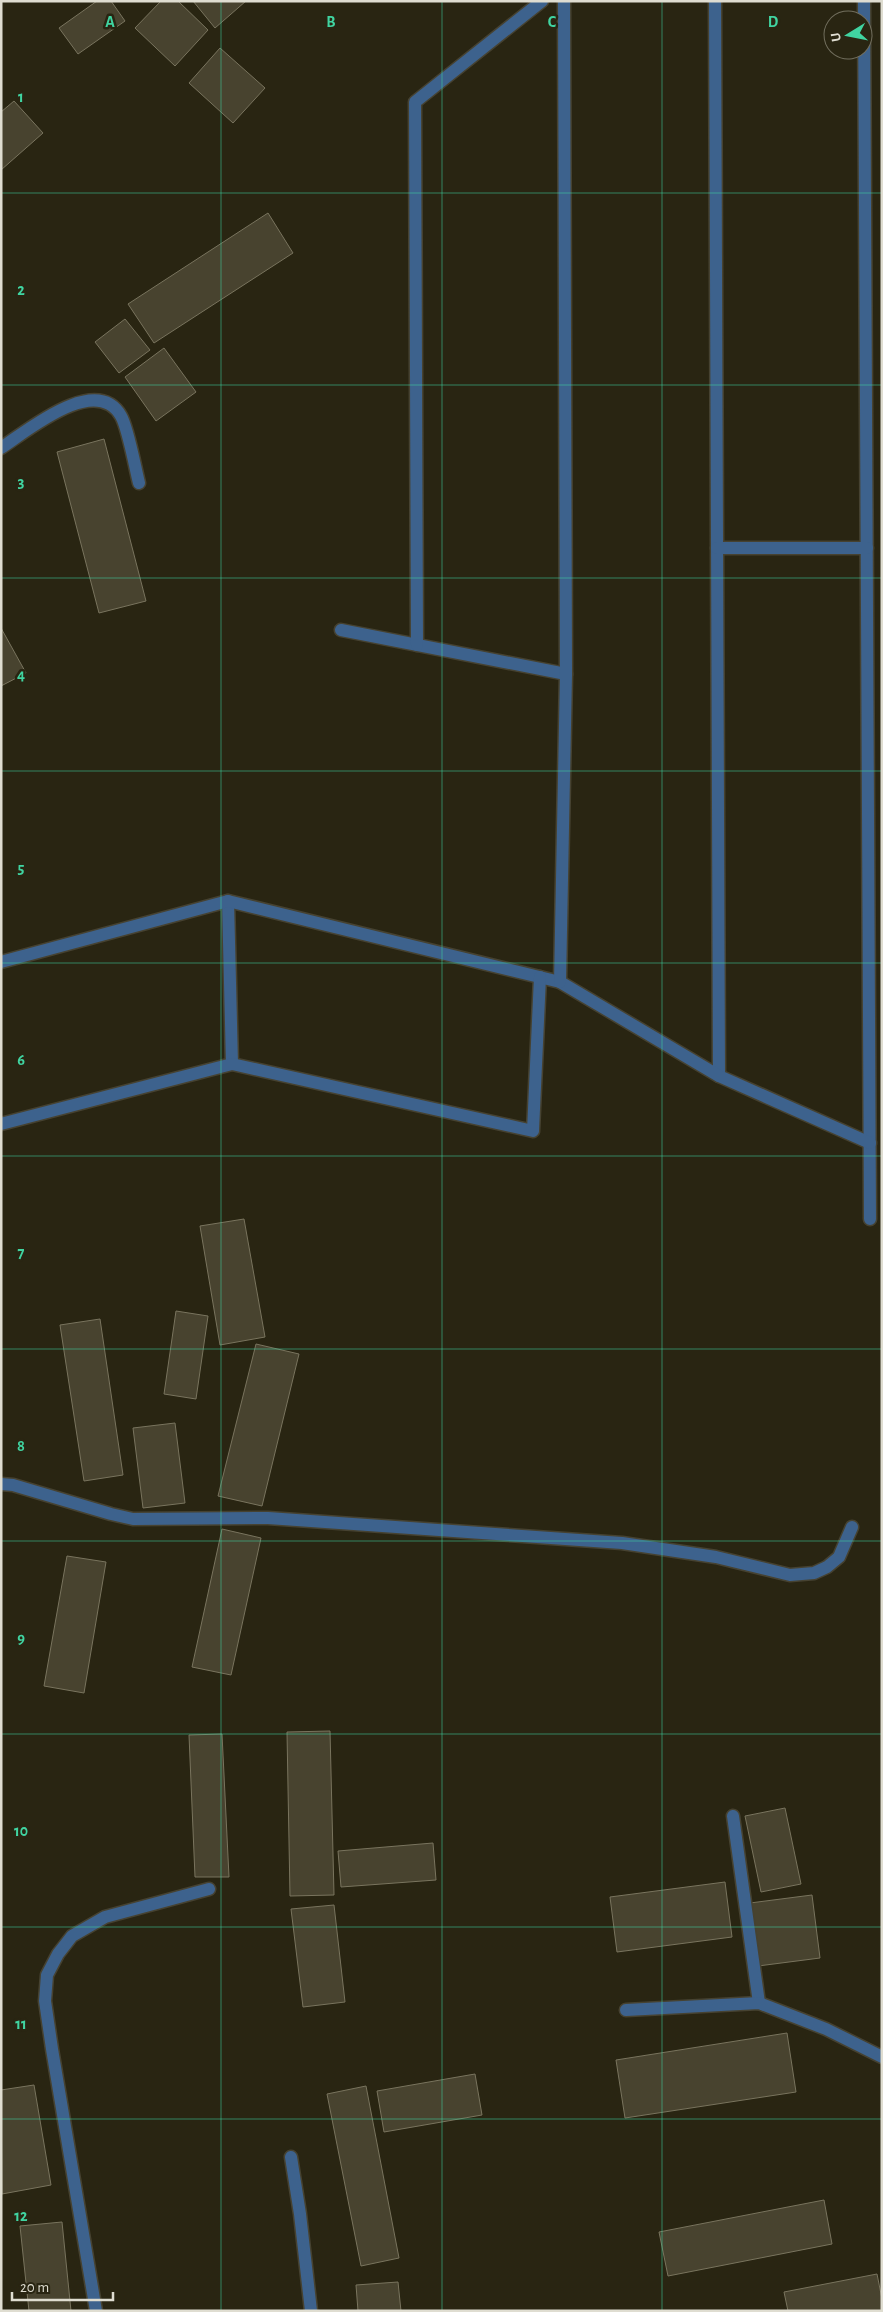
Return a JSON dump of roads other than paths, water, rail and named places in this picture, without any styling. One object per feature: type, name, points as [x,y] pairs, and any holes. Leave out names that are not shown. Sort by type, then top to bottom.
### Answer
[{"type":"street","points":[[416,645],[416,102],[542,1]]},
{"type":"street","points":[[560,982],[566,674],[564,1]]},
{"type":"street","points":[[715,1],[719,1076]]},
{"type":"street","points":[[864,1],[870,1219]]},
{"type":"street","points":[[1,448],[71,404],[100,401],[112,407],[121,416],[139,483]]},
{"type":"street","points":[[717,548],[867,548]]},
{"type":"street","points":[[341,630],[566,674]]},
{"type":"street","points":[[1,962],[228,901],[560,982],[719,1076],[870,1143]]},
{"type":"street","points":[[228,901],[232,1064]]},
{"type":"street","points":[[1,1124],[232,1064],[533,1131],[540,977]]},
{"type":"street","points":[[1,1484],[13,1485],[133,1519],[268,1518],[622,1542],[716,1557],[790,1575],[814,1573],[827,1567],[839,1557],[852,1527]]},
{"type":"street","points":[[733,1816],[759,2003]]},
{"type":"street","points":[[96,2311],[52,2049],[45,2001],[47,1975],[58,1954],[72,1936],[105,1916],[210,1889]]},
{"type":"street","points":[[626,2010],[759,2003],[826,2029],[882,2057]]},
{"type":"street","points":[[291,2157],[300,2214],[311,2311]]}]
